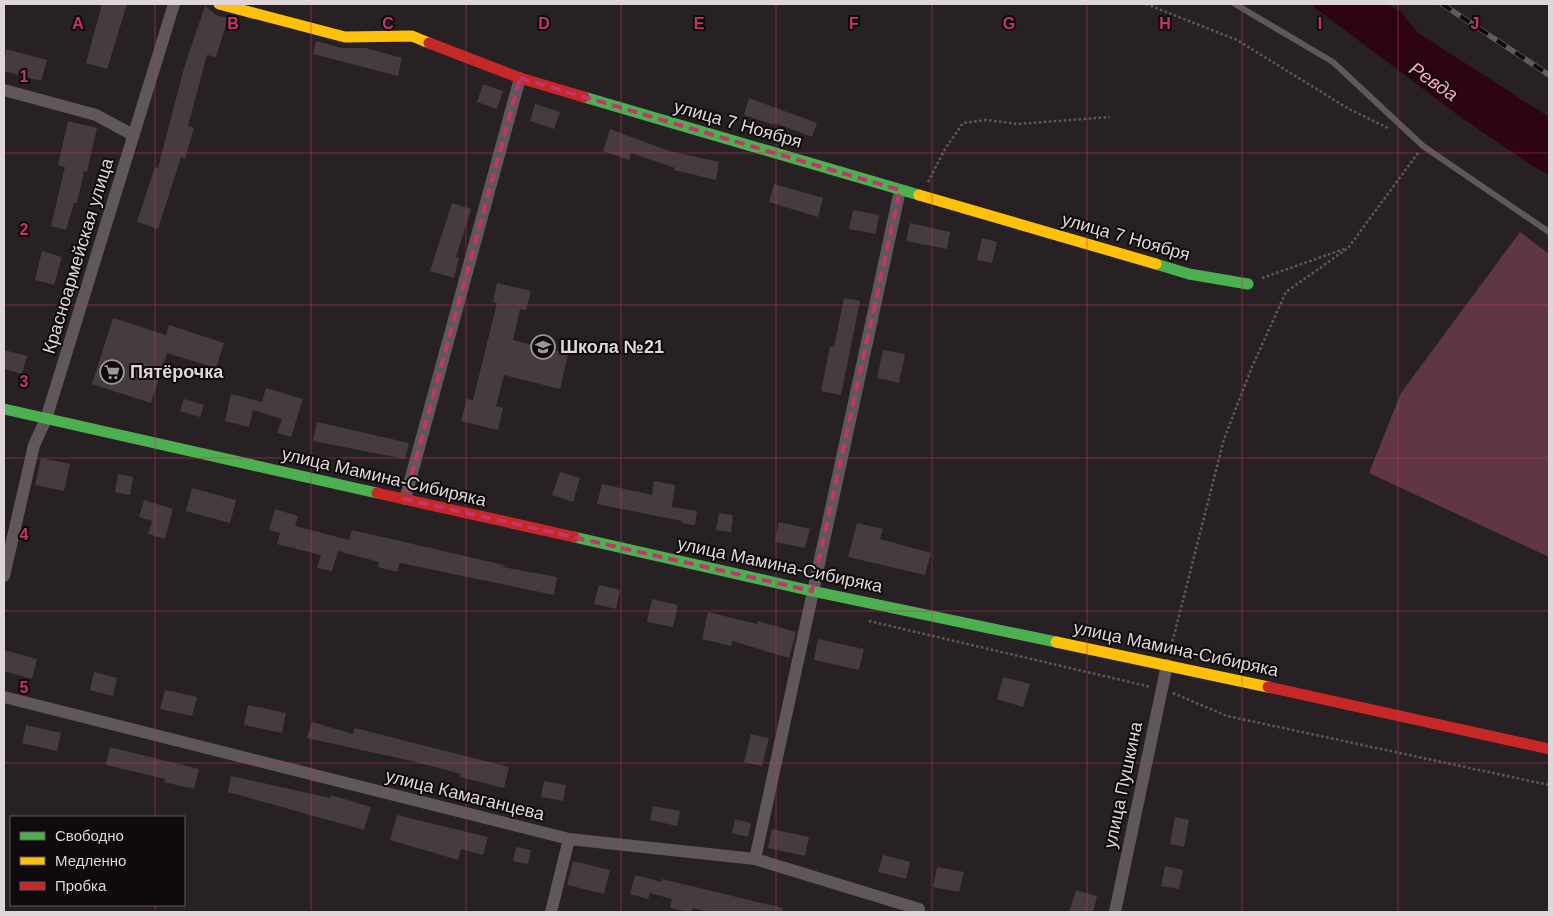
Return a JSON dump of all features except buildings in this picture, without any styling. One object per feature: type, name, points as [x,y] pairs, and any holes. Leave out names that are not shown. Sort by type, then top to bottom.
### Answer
[{"type":"street","name":"Красноармейская улица","points":[[4,576],[34,445],[46,419],[174,4]]},
{"type":"street","name":"улица 7 Ноября","points":[[219,4],[346,37],[412,36],[520,78],[1190,274],[1248,284]]},
{"type":"street","points":[[405,499],[520,78]]},
{"type":"street","points":[[4,90],[96,115],[133,135]]},
{"type":"street","points":[[755,859],[900,190]]},
{"type":"street","name":"улица Мамина-Сибиряка","points":[[4,409],[812,591],[1167,664],[1549,749]]},
{"type":"street","name":"улица Пушкина","points":[[1115,912],[1167,664]]},
{"type":"street","name":"улица Камаганцева","points":[[4,697],[569,839],[755,859],[919,909]]},
{"type":"street","points":[[551,912],[569,839]]},
{"type":"lane","points":[[1235,4],[1333,62],[1423,146],[1549,232]]},
{"type":"path","points":[[1146,4],[1237,40],[1350,109],[1398,134]]},
{"type":"path","points":[[918,195],[930,179],[945,148],[963,123],[987,120],[1018,124],[1110,117]]},
{"type":"path","points":[[1167,664],[1224,439],[1252,367],[1286,292],[1348,248],[1423,146]]},
{"type":"path","points":[[1248,284],[1348,248]]},
{"type":"path","points":[[865,620],[1161,689],[1227,716],[1549,785]]},
{"type":"highlighted area","points":[[520,78],[900,190],[812,591],[405,499]]},
{"type":"shaded area","points":[[1520,232],[1549,254],[1549,557],[1369,473],[1401,393]]},
{"type":"water","name":"Ревда","points":[[1310,4],[1387,4],[1401,12],[1418,33],[1549,117],[1549,175],[1462,118]]},
{"type":"railway","points":[[1442,4],[1549,75]]},
{"type":"traffic: fast","points":[[584,97],[919,195]]},
{"type":"traffic: fast","points":[[1156,264],[1189,274],[1248,284]]},
{"type":"traffic: fast","points":[[4,409],[377,493]]},
{"type":"traffic: fast","points":[[574,537],[812,591],[1056,642]]},
{"type":"traffic: slow","points":[[219,4],[345,37],[412,36],[429,43]]},
{"type":"traffic: slow","points":[[919,195],[1156,264]]},
{"type":"traffic: slow","points":[[1056,642],[1268,687]]},
{"type":"traffic: jam","points":[[429,43],[520,78],[584,97]]},
{"type":"traffic: jam","points":[[377,493],[574,537]]},
{"type":"traffic: jam","points":[[1268,687],[1549,749]]},
{"type":"place","name":"Школа №21","points":[[543,347]]},
{"type":"place","name":"Пятёрочка","points":[[112,372]]}]
